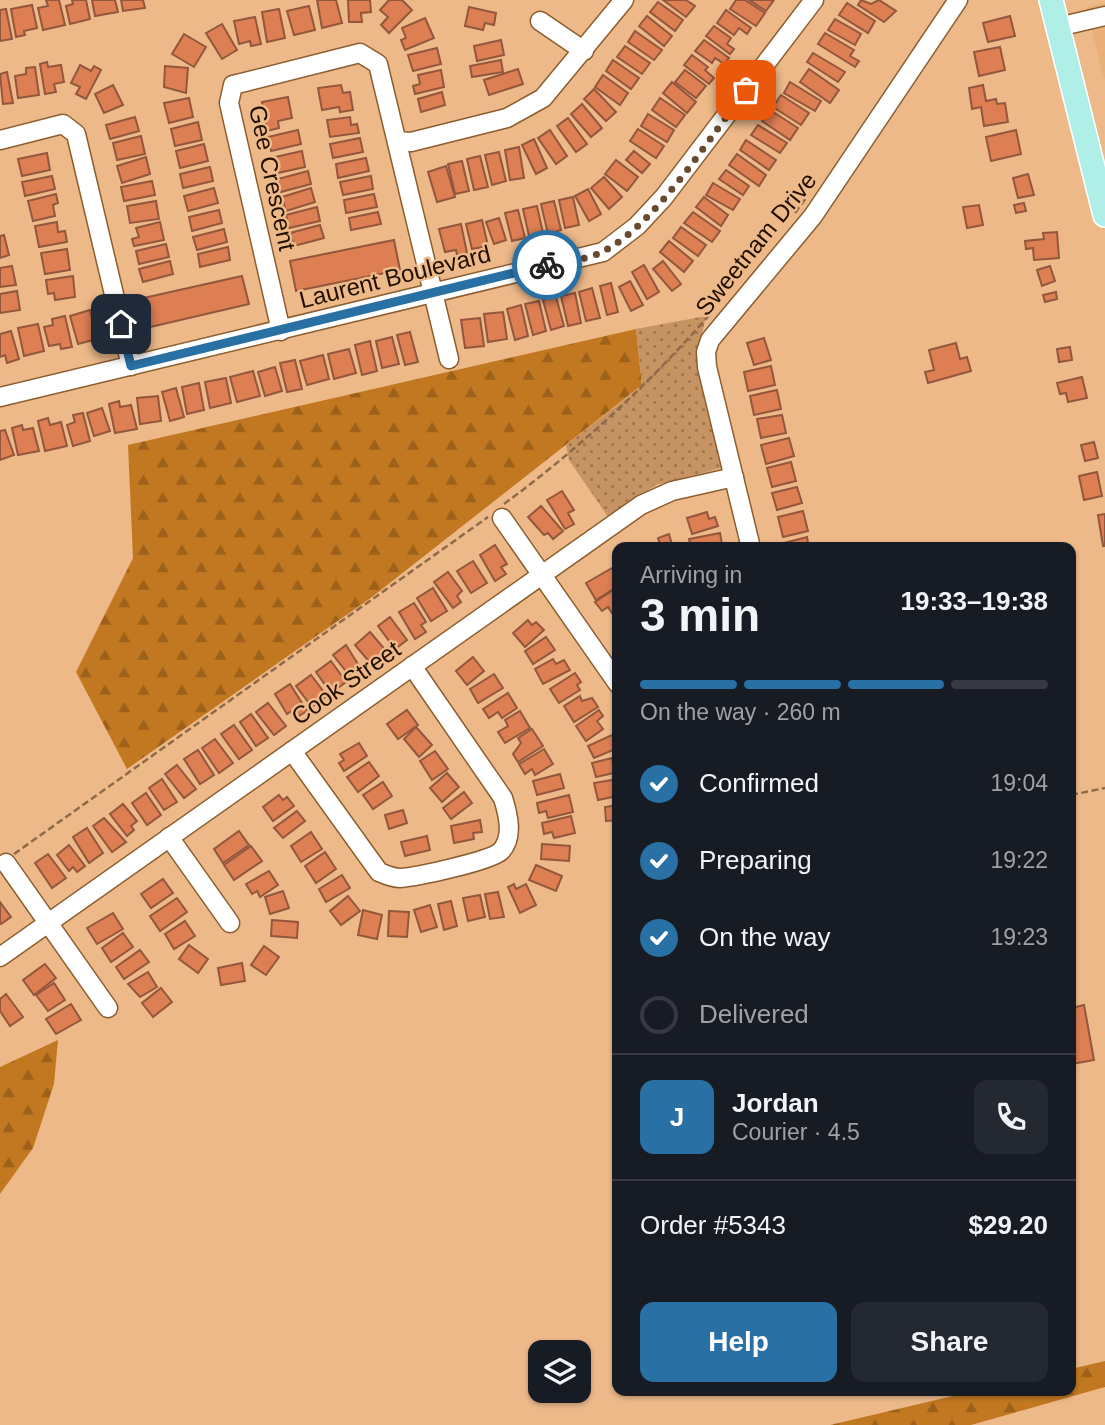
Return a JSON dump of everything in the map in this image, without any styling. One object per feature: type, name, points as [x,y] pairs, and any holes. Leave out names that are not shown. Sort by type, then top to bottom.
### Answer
[{"type":"main road","points":[[1051,0],[1105,215]]},
{"type":"street","points":[[397,141],[411,142],[507,118],[543,98],[624,0]]},
{"type":"street","name":"Laurent Boulevard","points":[[0,397],[603,252],[637,226],[664,197],[814,0]]},
{"type":"street","name":"Sweetnam Drive","points":[[750,542],[707,367],[706,352],[710,340],[813,216],[958,0]]},
{"type":"street","points":[[1058,27],[1105,16]]},
{"type":"street","points":[[540,21],[584,51]]},
{"type":"street","name":"Gee Crescent","points":[[281,331],[229,103],[233,85],[360,53],[378,64],[449,359]]},
{"type":"street","points":[[0,140],[63,124],[76,134],[131,366]]},
{"type":"street","name":"Cook Street","points":[[0,957],[656,497],[734,477]]},
{"type":"street","points":[[497,514],[612,676]]},
{"type":"street","points":[[292,751],[379,872],[401,878],[500,852],[507,839],[509,824],[503,798],[412,666]]},
{"type":"street","points":[[169,837],[230,923]]},
{"type":"street","points":[[9,860],[48,923],[108,1008]]},
{"type":"path","points":[[791,217],[806,197]]},
{"type":"path","points":[[9,860],[497,514],[608,417],[685,343],[719,305]]},
{"type":"path","points":[[1076,794],[1105,788]]},
{"type":"shaded area","points":[[1105,3],[1105,81],[1086,7]]},
{"type":"shaded area","points":[[706,316],[697,356],[721,468],[656,485],[608,517],[569,460],[566,445],[642,386],[636,329]]},
{"type":"green space","points":[[636,329],[642,385],[372,597],[127,769],[76,672],[133,558],[128,445]]},
{"type":"green space","points":[[58,1040],[54,1084],[33,1148],[0,1194],[0,1067]]},
{"type":"green space","points":[[1105,1361],[1105,1387],[1076,1395],[1076,1368]]},
{"type":"green space","points":[[953,1396],[1073,1396],[971,1425],[830,1425]]},
{"type":"building","points":[[46,0],[59,0],[65,25],[43,30],[38,8],[48,6]]},
{"type":"building","points":[[72,0],[86,0],[90,19],[70,24],[66,6],[73,4]]},
{"type":"building","points":[[92,0],[115,0],[118,12],[95,16]]},
{"type":"building","points":[[121,0],[143,0],[145,8],[123,11]]},
{"type":"building","points":[[317,0],[336,0],[342,23],[322,28]]},
{"type":"building","points":[[348,0],[370,0],[371,12],[361,13],[362,22],[349,22]]},
{"type":"building","points":[[389,0],[402,0],[412,10],[389,33],[381,25],[388,17],[380,10]]},
{"type":"building","points":[[663,0],[686,0],[695,6],[686,17]]},
{"type":"building","points":[[736,0],[745,0],[765,13],[756,26],[730,9]]},
{"type":"building","points":[[749,0],[774,0],[766,11]]},
{"type":"building","points":[[861,0],[871,4],[879,0],[896,11],[884,22],[858,5]]},
{"type":"building","points":[[658,2],[683,20],[675,31],[650,12]]},
{"type":"building","points":[[847,3],[875,21],[868,33],[839,15]]},
{"type":"building","points":[[32,5],[37,28],[24,31],[25,35],[16,37],[11,9]]},
{"type":"building","points":[[309,6],[315,30],[294,35],[287,11]]},
{"type":"building","points":[[469,7],[496,13],[494,25],[485,23],[483,30],[465,26]]},
{"type":"building","points":[[6,9],[12,39],[0,41],[0,10]]},
{"type":"building","points":[[279,9],[285,38],[267,42],[262,12]]},
{"type":"building","points":[[726,10],[751,28],[747,34],[739,28],[734,35],[717,23]]},
{"type":"building","points":[[647,16],[672,36],[664,46],[639,26]]},
{"type":"building","points":[[1010,16],[1015,36],[988,42],[983,23]]},
{"type":"building","points":[[255,17],[261,44],[251,46],[250,41],[239,44],[234,21]]},
{"type":"building","points":[[425,18],[434,38],[405,50],[401,40],[406,38],[402,28]]},
{"type":"building","points":[[835,19],[861,34],[855,45],[828,30]]},
{"type":"building","points":[[222,24],[237,50],[222,59],[206,33]]},
{"type":"building","points":[[714,26],[731,38],[727,44],[734,49],[730,54],[706,36]]},
{"type":"building","points":[[635,31],[662,50],[654,60],[628,42]]},
{"type":"building","points":[[825,33],[854,50],[850,56],[859,61],[855,67],[818,44]]},
{"type":"building","points":[[184,34],[206,47],[194,67],[172,54]]},
{"type":"building","points":[[501,40],[504,55],[477,61],[474,46]]},
{"type":"building","points":[[704,40],[729,58],[724,64],[715,58],[712,63],[695,51]]},
{"type":"building","points":[[625,46],[650,63],[642,74],[617,57]]},
{"type":"building","points":[[1000,47],[1005,70],[979,76],[974,52]]},
{"type":"building","points":[[437,48],[441,64],[413,71],[408,55]]},
{"type":"building","points":[[813,53],[845,72],[838,82],[807,62]]},
{"type":"building","points":[[692,55],[708,67],[705,70],[714,78],[709,84],[684,65]]},
{"type":"building","points":[[501,60],[503,72],[472,77],[470,66]]},
{"type":"building","points":[[613,60],[639,78],[631,89],[606,71]]},
{"type":"building","points":[[47,62],[48,67],[61,65],[64,82],[54,84],[56,92],[45,94],[40,64]]},
{"type":"building","points":[[80,65],[91,71],[94,66],[101,70],[86,99],[76,94],[80,87],[71,83]]},
{"type":"building","points":[[165,66],[188,68],[186,93],[164,87]]},
{"type":"building","points":[[35,67],[39,95],[18,98],[15,76],[26,74],[26,68]]},
{"type":"building","points":[[518,69],[523,84],[489,95],[484,80]]},
{"type":"building","points":[[809,69],[839,90],[830,103],[800,82]]},
{"type":"building","points":[[441,70],[444,87],[415,94],[413,86],[420,84],[418,75]]},
{"type":"building","points":[[685,70],[706,86],[696,98],[675,82]]},
{"type":"building","points":[[7,72],[13,103],[3,104],[0,74]]},
{"type":"building","points":[[603,75],[628,93],[620,105],[595,87]]},
{"type":"building","points":[[672,82],[696,102],[687,113],[663,93]]},
{"type":"building","points":[[790,82],[821,101],[815,111],[784,93]]},
{"type":"building","points":[[113,85],[123,105],[104,113],[95,94]]},
{"type":"building","points":[[341,85],[343,93],[350,92],[353,110],[340,112],[339,107],[322,110],[318,88]]},
{"type":"building","points":[[983,85],[986,101],[996,99],[997,104],[1005,103],[1008,122],[984,126],[981,107],[972,109],[969,88]]},
{"type":"building","points":[[594,89],[616,112],[606,121],[584,99]]},
{"type":"building","points":[[442,92],[445,105],[421,112],[418,99]]},
{"type":"building","points":[[781,95],[809,113],[801,125],[773,107]]},
{"type":"building","points":[[288,97],[292,118],[278,121],[279,128],[267,131],[262,102]]},
{"type":"building","points":[[189,98],[193,117],[169,123],[164,103]]},
{"type":"building","points":[[660,98],[685,115],[676,127],[652,110]]},
{"type":"building","points":[[582,104],[602,128],[591,137],[571,114]]},
{"type":"building","points":[[770,110],[798,128],[790,140],[762,121]]},
{"type":"building","points":[[648,114],[674,130],[667,142],[641,126]]},
{"type":"building","points":[[135,117],[139,131],[110,139],[106,125]]},
{"type":"building","points":[[350,117],[351,125],[357,124],[359,133],[330,137],[327,120]]},
{"type":"building","points":[[568,118],[587,144],[576,152],[557,126]]},
{"type":"building","points":[[198,122],[202,140],[175,146],[171,129]]},
{"type":"building","points":[[758,125],[787,143],[780,153],[751,135]]},
{"type":"building","points":[[638,129],[664,146],[656,158],[630,141]]},
{"type":"building","points":[[298,130],[301,144],[271,151],[268,137]]},
{"type":"building","points":[[550,130],[567,156],[556,164],[538,138]]},
{"type":"building","points":[[1016,130],[1021,154],[991,161],[986,137]]},
{"type":"building","points":[[141,136],[145,154],[117,160],[113,143]]},
{"type":"building","points":[[360,138],[363,152],[333,158],[330,144]]},
{"type":"building","points":[[534,139],[547,168],[536,174],[522,145]]},
{"type":"building","points":[[746,140],[776,160],[769,170],[740,150]]},
{"type":"building","points":[[204,144],[208,161],[180,168],[176,151]]},
{"type":"building","points":[[519,147],[524,178],[510,180],[505,150]]},
{"type":"building","points":[[302,151],[305,167],[278,173],[275,157]]},
{"type":"building","points":[[634,151],[650,164],[642,173],[626,160]]},
{"type":"building","points":[[499,152],[506,181],[492,185],[485,155]]},
{"type":"building","points":[[47,153],[50,170],[22,176],[18,159]]},
{"type":"building","points":[[737,154],[766,175],[759,186],[729,165]]},
{"type":"building","points":[[480,156],[488,187],[474,190],[467,159]]},
{"type":"building","points":[[146,157],[150,174],[122,183],[117,166]]},
{"type":"building","points":[[366,158],[369,171],[338,178],[336,164]]},
{"type":"building","points":[[616,160],[638,177],[627,191],[605,174]]},
{"type":"building","points":[[462,161],[469,191],[455,194],[448,164]]},
{"type":"building","points":[[446,166],[455,197],[437,202],[428,172]]},
{"type":"building","points":[[210,167],[213,181],[183,188],[180,174]]},
{"type":"building","points":[[726,170],[749,186],[743,195],[719,179]]},
{"type":"building","points":[[308,171],[311,184],[281,192],[278,179]]},
{"type":"building","points":[[1028,174],[1034,195],[1018,198],[1013,178]]},
{"type":"building","points":[[52,176],[55,189],[25,196],[22,182]]},
{"type":"building","points":[[371,176],[373,189],[343,195],[340,182]]},
{"type":"building","points":[[604,177],[622,197],[609,209],[591,188]]},
{"type":"building","points":[[152,181],[155,195],[124,201],[121,187]]},
{"type":"building","points":[[713,183],[740,199],[733,210],[706,195]]},
{"type":"building","points":[[214,188],[218,203],[188,211],[184,196]]},
{"type":"building","points":[[311,188],[315,202],[286,211],[282,197]]},
{"type":"building","points":[[588,189],[601,214],[589,221],[575,196]]},
{"type":"building","points":[[56,194],[58,203],[53,205],[55,216],[33,221],[28,201]]},
{"type":"building","points":[[374,194],[377,207],[346,213],[344,200]]},
{"type":"building","points":[[573,197],[579,225],[565,228],[559,200]]},
{"type":"building","points":[[704,197],[728,215],[721,226],[696,207]]},
{"type":"building","points":[[156,201],[159,219],[130,223],[127,206]]},
{"type":"building","points":[[554,201],[561,230],[548,234],[541,204]]},
{"type":"building","points":[[1024,203],[1026,211],[1016,213],[1014,205]]},
{"type":"building","points":[[979,205],[983,225],[967,228],[963,207]]},
{"type":"building","points":[[537,206],[543,233],[529,236],[523,209]]},
{"type":"building","points":[[317,207],[320,221],[289,228],[286,215]]},
{"type":"building","points":[[219,210],[222,223],[192,231],[189,217]]},
{"type":"building","points":[[518,210],[525,238],[512,241],[505,213]]},
{"type":"building","points":[[378,212],[381,224],[351,230],[349,218]]},
{"type":"building","points":[[693,212],[720,231],[712,242],[684,223]]},
{"type":"building","points":[[499,218],[506,240],[494,244],[486,222]]},
{"type":"building","points":[[482,220],[488,246],[472,249],[466,224]]},
{"type":"building","points":[[57,222],[58,232],[65,231],[67,242],[39,247],[35,226]]},
{"type":"building","points":[[160,222],[164,240],[134,246],[132,239],[139,237],[136,228]]},
{"type":"building","points":[[461,224],[467,253],[457,255],[456,250],[445,252],[439,229]]},
{"type":"building","points":[[320,225],[324,238],[294,246],[290,233]]},
{"type":"building","points":[[681,227],[706,245],[698,256],[673,238]]},
{"type":"building","points":[[224,229],[227,242],[197,250],[193,237]]},
{"type":"building","points":[[1057,232],[1059,258],[1034,260],[1033,248],[1026,249],[1025,241],[1044,239],[1043,233]]},
{"type":"building","points":[[4,235],[9,255],[0,258],[0,236]]},
{"type":"building","points":[[394,240],[400,270],[296,291],[290,261]]},
{"type":"building","points":[[669,241],[693,261],[684,272],[660,252]]},
{"type":"building","points":[[166,244],[169,257],[139,264],[136,251]]},
{"type":"building","points":[[228,247],[230,260],[200,267],[198,254]]},
{"type":"building","points":[[67,249],[70,270],[45,274],[41,253]]},
{"type":"building","points":[[170,261],[173,274],[143,282],[139,269]]},
{"type":"building","points":[[663,261],[681,284],[672,291],[653,269]]},
{"type":"building","points":[[644,265],[659,292],[647,299],[632,272]]},
{"type":"building","points":[[12,266],[16,285],[0,287],[0,268]]},
{"type":"building","points":[[1050,266],[1055,281],[1042,286],[1037,270]]},
{"type":"building","points":[[73,276],[75,297],[55,300],[54,293],[48,294],[46,280]]},
{"type":"building","points":[[242,276],[249,304],[146,328],[139,299]]},
{"type":"building","points":[[630,281],[643,305],[631,311],[619,287]]},
{"type":"building","points":[[611,283],[618,312],[607,315],[600,286]]},
{"type":"building","points":[[592,288],[600,318],[586,321],[579,292]]},
{"type":"building","points":[[17,291],[20,310],[0,313],[0,294]]},
{"type":"building","points":[[1056,292],[1057,299],[1045,302],[1043,295]]},
{"type":"building","points":[[575,293],[581,323],[568,326],[561,296]]},
{"type":"building","points":[[556,297],[564,326],[551,330],[543,300]]},
{"type":"building","points":[[539,301],[546,331],[533,335],[525,304]]},
{"type":"building","points":[[521,305],[528,336],[515,340],[507,309]]},
{"type":"building","points":[[90,310],[97,339],[78,344],[70,316]]},
{"type":"building","points":[[503,312],[507,339],[488,342],[484,314]]},
{"type":"building","points":[[65,316],[72,347],[61,349],[60,344],[49,346],[44,327],[53,325],[52,319]]},
{"type":"building","points":[[480,318],[484,346],[465,348],[461,320]]},
{"type":"building","points":[[38,324],[44,351],[24,356],[18,328]]},
{"type":"building","points":[[11,331],[19,359],[7,363],[5,355],[0,357],[0,334]]},
{"type":"building","points":[[410,332],[418,362],[405,365],[397,335]]},
{"type":"building","points":[[392,337],[399,364],[382,368],[376,341]]},
{"type":"building","points":[[764,338],[771,360],[754,365],[747,343]]},
{"type":"building","points":[[370,341],[377,371],[362,375],[355,345]]},
{"type":"building","points":[[956,343],[960,359],[967,357],[971,371],[928,383],[925,372],[934,370],[929,350]]},
{"type":"building","points":[[1070,347],[1072,360],[1059,362],[1057,349]]},
{"type":"building","points":[[349,349],[356,373],[334,379],[328,354]]},
{"type":"building","points":[[323,355],[329,379],[307,385],[300,361]]},
{"type":"building","points":[[295,360],[302,389],[287,392],[280,363]]},
{"type":"building","points":[[771,366],[775,385],[748,391],[744,372]]},
{"type":"building","points":[[275,367],[282,391],[265,396],[258,372]]},
{"type":"building","points":[[253,371],[260,396],[237,402],[230,377]]},
{"type":"building","points":[[1082,377],[1087,398],[1068,402],[1066,393],[1060,394],[1057,383]]},
{"type":"building","points":[[226,378],[231,403],[210,408],[205,382]]},
{"type":"building","points":[[199,383],[204,410],[187,414],[182,387]]},
{"type":"building","points":[[176,388],[184,417],[170,421],[162,392]]},
{"type":"building","points":[[777,390],[781,409],[754,415],[750,396]]},
{"type":"building","points":[[158,396],[161,421],[140,424],[137,398]]},
{"type":"building","points":[[119,401],[120,407],[131,405],[137,429],[115,433],[109,404]]},
{"type":"building","points":[[102,408],[110,431],[94,436],[87,413]]},
{"type":"building","points":[[83,413],[90,441],[73,446],[67,425],[75,422],[73,415]]},
{"type":"building","points":[[782,415],[786,433],[761,438],[757,419]]},
{"type":"building","points":[[48,418],[50,425],[61,422],[67,446],[45,451],[38,421]]},
{"type":"building","points":[[22,425],[23,430],[33,428],[39,451],[18,455],[12,428]]},
{"type":"building","points":[[5,430],[14,455],[0,460],[0,431]]},
{"type":"building","points":[[789,438],[794,456],[766,464],[761,445]]},
{"type":"building","points":[[1094,442],[1098,458],[1085,461],[1081,445]]},
{"type":"building","points":[[791,462],[796,481],[772,487],[767,468]]},
{"type":"building","points":[[1097,472],[1102,496],[1084,500],[1079,476]]},
{"type":"building","points":[[797,487],[802,503],[777,510],[772,493]]},
{"type":"building","points":[[562,491],[574,510],[568,513],[574,524],[565,529],[547,500]]},
{"type":"building","points":[[541,506],[563,531],[553,539],[548,533],[544,535],[528,517]]},
{"type":"building","points":[[803,511],[808,531],[783,537],[778,517]]},
{"type":"building","points":[[707,512],[709,519],[715,517],[718,526],[692,534],[687,518]]},
{"type":"building","points":[[1105,514],[1105,546],[1103,546],[1098,515]]},
{"type":"building","points":[[720,533],[722,542],[690,542],[689,539]]},
{"type":"building","points":[[669,534],[671,542],[659,542],[658,538]]},
{"type":"building","points":[[807,537],[808,542],[788,542]]},
{"type":"building","points":[[495,545],[507,564],[501,567],[506,574],[495,581],[480,555]]},
{"type":"building","points":[[473,561],[487,583],[471,593],[457,571]]},
{"type":"building","points":[[612,568],[612,590],[596,600],[586,583]]},
{"type":"building","points":[[448,572],[462,591],[457,596],[461,602],[453,608],[434,582]]},
{"type":"building","points":[[433,588],[447,611],[431,621],[417,598]]},
{"type":"building","points":[[612,591],[612,613],[608,607],[602,611],[595,602]]},
{"type":"building","points":[[414,603],[426,622],[421,625],[426,632],[415,639],[399,612]]},
{"type":"building","points":[[390,617],[407,640],[395,649],[378,626]]},
{"type":"building","points":[[528,620],[532,625],[536,622],[544,630],[525,647],[513,633]]},
{"type":"building","points":[[370,632],[387,652],[372,665],[355,645]]},
{"type":"building","points":[[546,637],[555,650],[533,664],[525,651]]},
{"type":"building","points":[[346,645],[363,672],[353,680],[333,655]]},
{"type":"building","points":[[473,657],[484,671],[467,685],[456,671]]},
{"type":"building","points":[[553,659],[556,664],[564,660],[570,670],[543,684],[535,669]]},
{"type":"building","points":[[331,661],[346,682],[331,693],[316,672]]},
{"type":"building","points":[[575,673],[581,682],[577,685],[580,690],[559,703],[550,689]]},
{"type":"building","points":[[494,674],[503,688],[478,703],[470,689]]},
{"type":"building","points":[[311,675],[327,696],[312,707],[296,686]]},
{"type":"building","points":[[290,684],[307,711],[297,717],[293,710],[287,714],[275,694]]},
{"type":"building","points":[[508,693],[517,708],[502,718],[498,712],[489,718],[483,709]]},
{"type":"building","points":[[580,696],[582,701],[592,698],[598,707],[574,722],[564,706]]},
{"type":"building","points":[[268,703],[286,726],[274,735],[256,712]]},
{"type":"building","points":[[407,710],[418,725],[398,739],[387,724]]},
{"type":"building","points":[[599,710],[603,716],[597,721],[603,729],[586,741],[576,726]]},
{"type":"building","points":[[520,711],[530,728],[505,743],[498,732],[508,726],[505,720]]},
{"type":"building","points":[[251,714],[268,738],[256,746],[240,722]]},
{"type":"building","points":[[234,725],[252,750],[239,759],[221,734]]},
{"type":"building","points":[[416,727],[432,745],[419,757],[404,739]]},
{"type":"building","points":[[532,729],[543,746],[518,762],[513,754],[521,743],[518,738]]},
{"type":"building","points":[[612,735],[612,750],[594,758],[588,746]]},
{"type":"building","points":[[215,739],[233,763],[219,773],[202,748]]},
{"type":"building","points":[[359,743],[367,756],[344,771],[339,763],[344,760],[340,754]]},
{"type":"building","points":[[544,749],[553,764],[535,775],[532,769],[525,774],[519,764]]},
{"type":"building","points":[[198,750],[214,775],[200,784],[184,759]]},
{"type":"building","points":[[435,751],[448,769],[432,780],[420,761]]},
{"type":"building","points":[[612,758],[612,773],[596,777],[592,763]]},
{"type":"building","points":[[369,762],[379,776],[358,792],[347,777]]},
{"type":"building","points":[[177,765],[196,789],[184,798],[165,774]]},
{"type":"building","points":[[447,773],[459,787],[442,802],[430,788]]},
{"type":"building","points":[[560,774],[564,788],[537,795],[533,781]]},
{"type":"building","points":[[162,779],[177,802],[164,810],[149,788]]},
{"type":"building","points":[[612,780],[612,797],[598,800],[594,783]]},
{"type":"building","points":[[383,782],[392,796],[373,809],[363,795]]},
{"type":"building","points":[[464,792],[472,803],[451,819],[443,808]]},
{"type":"building","points":[[146,793],[161,815],[147,825],[132,803]]},
{"type":"building","points":[[279,795],[283,800],[287,797],[294,806],[273,821],[263,807]]},
{"type":"building","points":[[569,795],[573,812],[548,818],[546,811],[539,813],[537,803]]},
{"type":"building","points":[[123,804],[137,821],[131,826],[134,830],[127,836],[110,814]]},
{"type":"building","points":[[612,806],[612,820],[606,821],[605,807]]},
{"type":"building","points":[[403,810],[407,823],[389,829],[385,815]]},
{"type":"building","points":[[297,811],[305,821],[283,838],[274,828]]},
{"type":"building","points":[[571,816],[575,833],[554,838],[552,832],[544,834],[542,823]]},
{"type":"building","points":[[104,818],[126,842],[112,852],[93,826]]},
{"type":"building","points":[[480,820],[482,832],[473,833],[474,839],[454,843],[451,826]]},
{"type":"building","points":[[87,828],[103,853],[89,863],[73,837]]},
{"type":"building","points":[[239,831],[249,845],[223,863],[214,849]]},
{"type":"building","points":[[311,832],[322,849],[301,862],[291,846]]},
{"type":"building","points":[[427,836],[430,850],[405,856],[401,842]]},
{"type":"building","points":[[542,844],[570,846],[569,861],[541,859]]},
{"type":"building","points":[[69,845],[85,866],[77,872],[73,867],[69,871],[57,855]]},
{"type":"building","points":[[251,846],[262,861],[234,880],[224,865]]},
{"type":"building","points":[[325,852],[336,869],[316,883],[305,866]]},
{"type":"building","points":[[48,854],[66,878],[52,888],[35,863]]},
{"type":"building","points":[[536,865],[562,876],[556,891],[529,880]]},
{"type":"building","points":[[269,871],[278,885],[260,897],[257,891],[252,894],[246,884]]},
{"type":"building","points":[[342,875],[350,888],[326,902],[319,889]]},
{"type":"building","points":[[163,879],[173,893],[151,908],[141,894]]},
{"type":"building","points":[[514,884],[516,889],[526,884],[536,905],[520,913],[508,887]]},
{"type":"building","points":[[283,891],[289,908],[270,914],[265,897]]},
{"type":"building","points":[[498,892],[504,917],[490,919],[485,894]]},
{"type":"building","points":[[480,895],[485,917],[468,921],[463,898]]},
{"type":"building","points":[[348,896],[360,911],[341,925],[330,911]]},
{"type":"building","points":[[177,898],[187,912],[160,931],[150,916]]},
{"type":"building","points":[[451,901],[457,926],[444,930],[438,904]]},
{"type":"building","points":[[0,902],[11,917],[1,924],[0,922]]},
{"type":"building","points":[[430,905],[437,927],[421,932],[414,910]]},
{"type":"building","points":[[363,910],[382,915],[377,939],[358,935]]},
{"type":"building","points":[[389,911],[409,912],[407,937],[388,936]]},
{"type":"building","points":[[113,913],[123,929],[97,944],[87,928]]},
{"type":"building","points":[[272,920],[298,922],[297,938],[271,936]]},
{"type":"building","points":[[185,921],[195,936],[174,949],[165,934]]},
{"type":"building","points":[[123,933],[133,947],[111,962],[102,948]]},
{"type":"building","points":[[189,945],[208,959],[198,973],[179,959]]},
{"type":"building","points":[[264,946],[279,957],[266,975],[251,965]]},
{"type":"building","points":[[140,950],[149,962],[124,979],[116,967]]},
{"type":"building","points":[[242,963],[245,981],[221,985],[218,968]]},
{"type":"building","points":[[45,964],[56,978],[34,995],[23,980]]},
{"type":"building","points":[[148,972],[157,987],[140,997],[128,984]]},
{"type":"building","points":[[54,983],[65,1000],[48,1011],[36,995]]},
{"type":"building","points":[[161,988],[172,1002],[153,1017],[142,1003]]},
{"type":"building","points":[[6,994],[23,1017],[10,1026],[0,1011],[0,999]]},
{"type":"building","points":[[71,1004],[81,1020],[56,1034],[46,1019]]},
{"type":"building","points":[[1084,1005],[1094,1060],[1076,1063],[1076,1007]]},
{"type":"way so far","points":[[547,265],[603,252],[637,226],[664,197],[746,90]]},
{"type":"route","points":[[121,324],[131,366],[547,265]]}]
